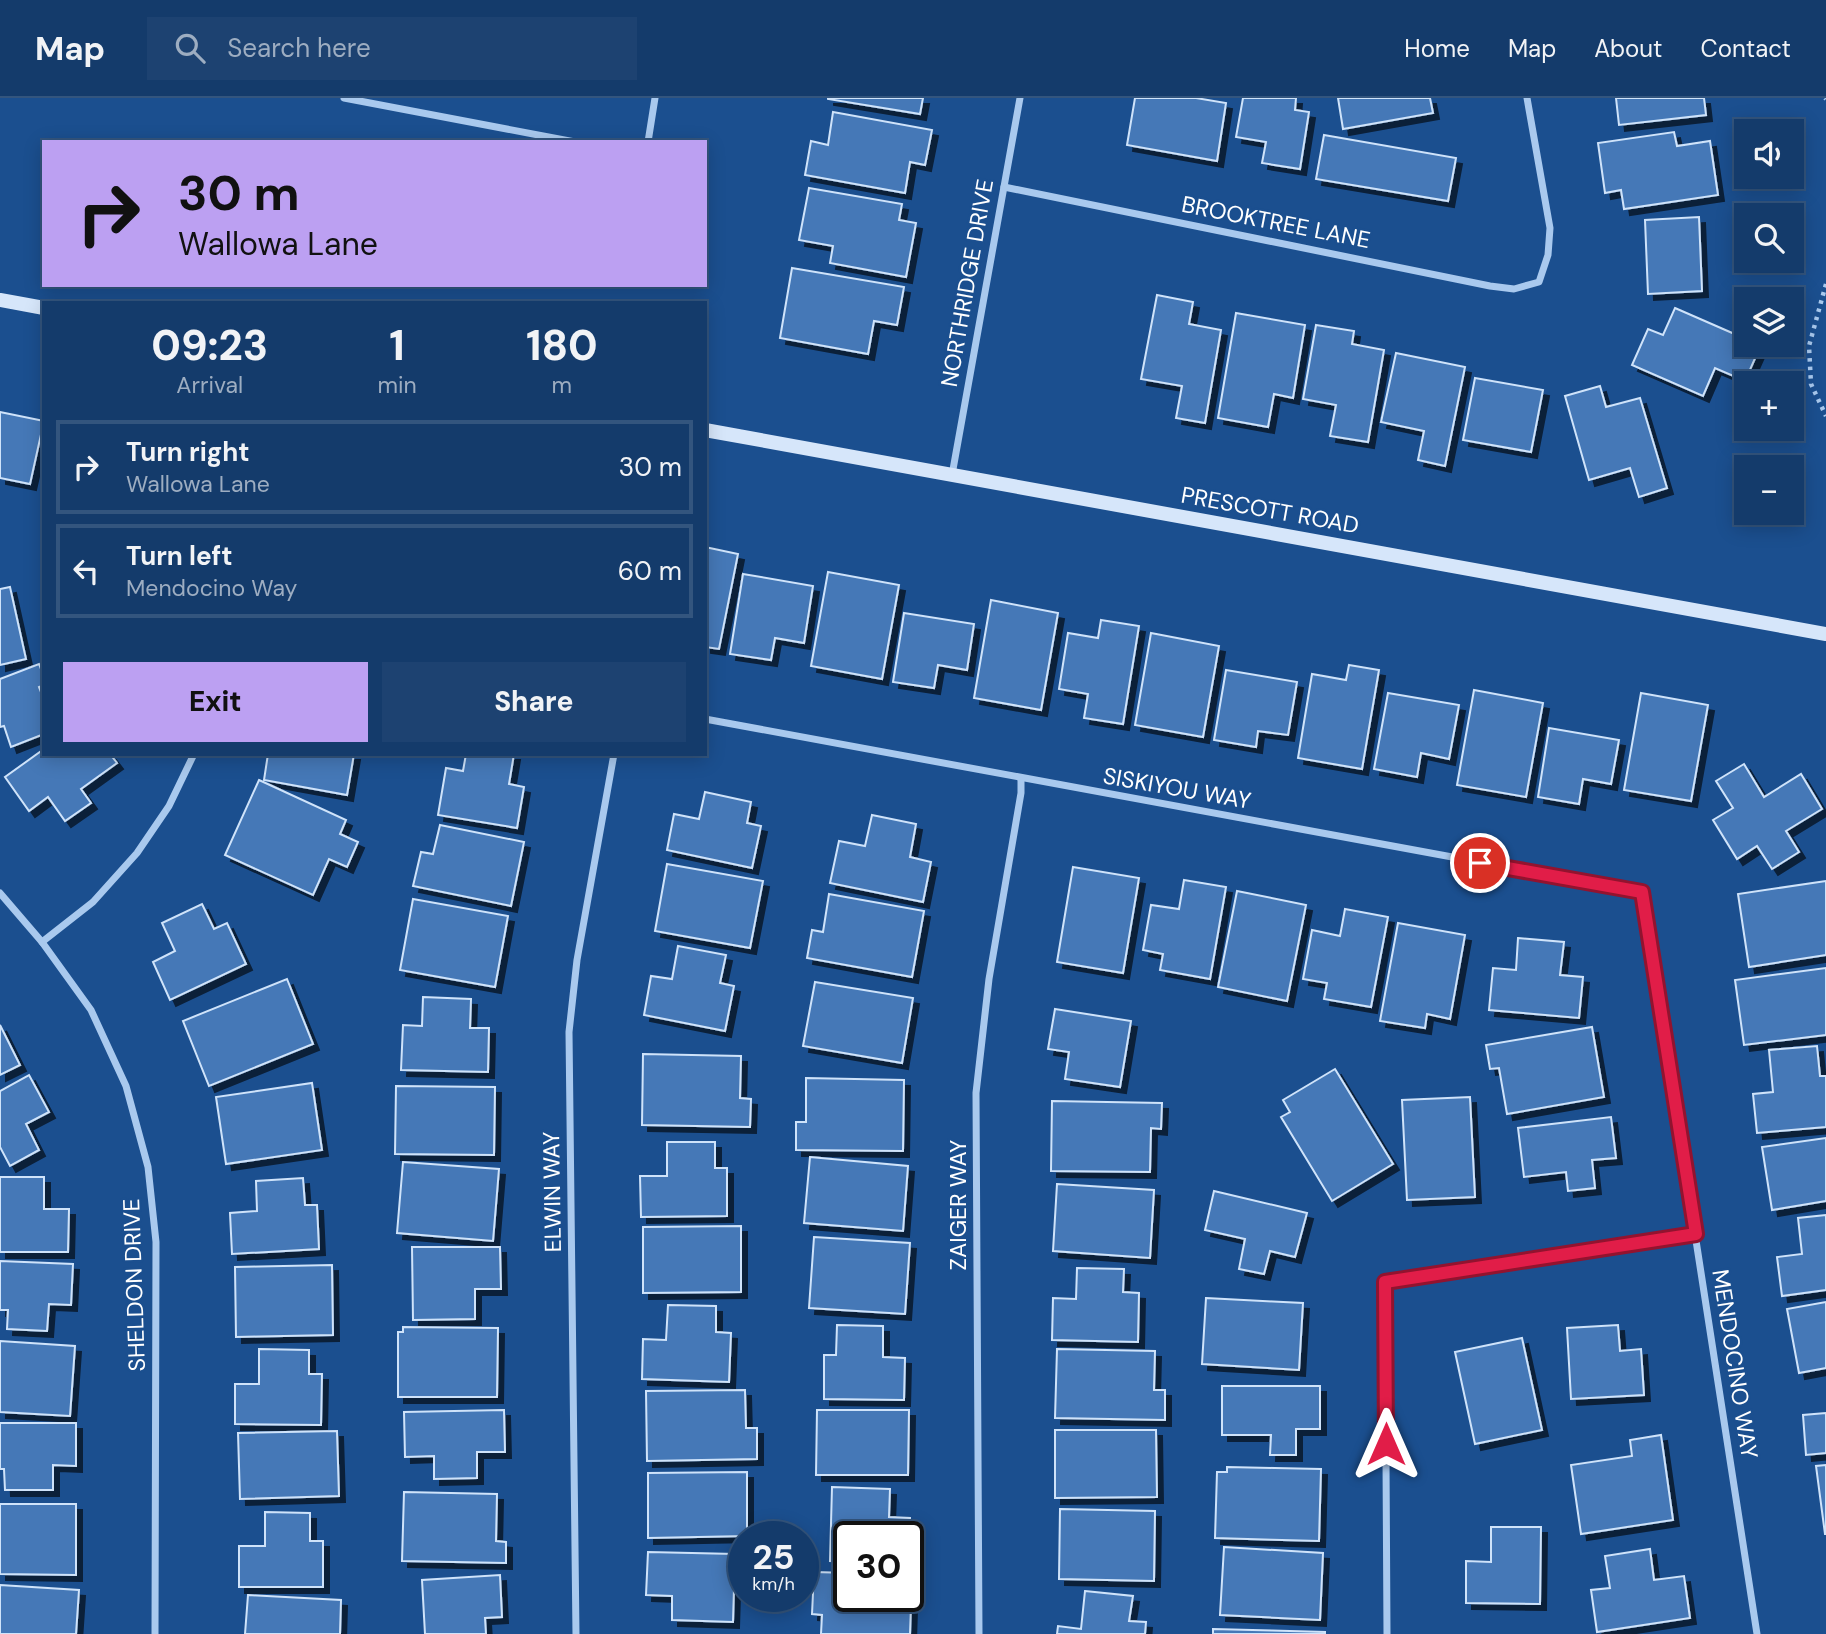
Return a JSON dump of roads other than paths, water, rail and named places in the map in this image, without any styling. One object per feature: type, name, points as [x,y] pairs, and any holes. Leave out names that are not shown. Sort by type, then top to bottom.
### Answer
[{"type":"main road","points":[[0,300],[42,308]]},
{"type":"main road","name":"PRESCOTT ROAD","points":[[707,430],[1826,634]]},
{"type":"street","points":[[344,98],[564,140]]},
{"type":"street","points":[[648,140],[655,98]]},
{"type":"street","name":"NORTHRIDGE DRIVE","points":[[952,476],[1020,98]]},
{"type":"street","name":"BROOKTREE LANE","points":[[1004,187],[1514,289],[1539,282],[1548,255],[1550,228],[1527,98]]},
{"type":"street","name":"SISKIYOU WAY","points":[[707,719],[1642,892]]},
{"type":"street","points":[[42,942],[93,902],[137,853],[169,806],[193,756]]},
{"type":"street","name":"ELWIN WAY","points":[[576,1634],[569,1032],[578,960],[614,756]]},
{"type":"street","name":"ZAIGER WAY","points":[[979,1634],[976,1093],[989,979],[1021,793],[1021,779]]},
{"type":"street","name":"SHELDON DRIVE","points":[[0,892],[42,942],[91,1010],[126,1086],[148,1167],[156,1242],[155,1634]]},
{"type":"street","name":"MENDOCINO WAY","points":[[1642,892],[1758,1634]]},
{"type":"street","points":[[1387,1634],[1385,1282],[1696,1234]]}]
